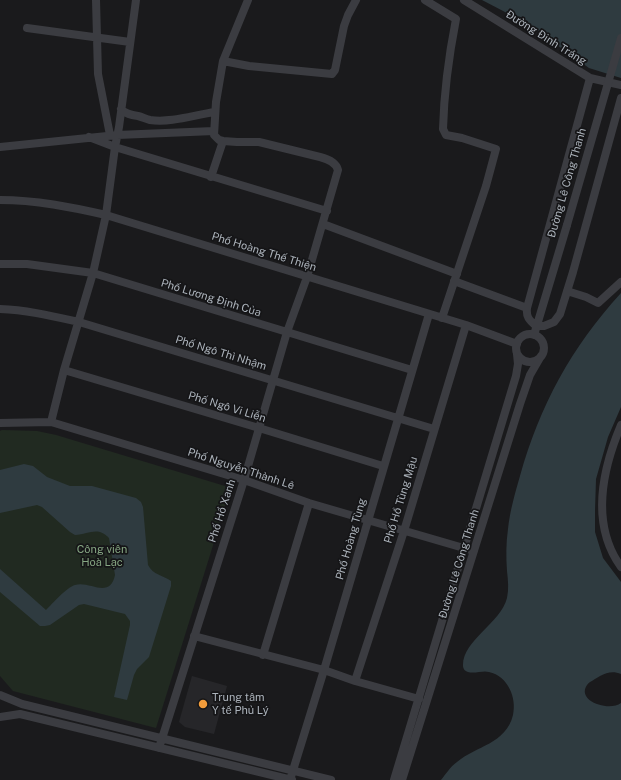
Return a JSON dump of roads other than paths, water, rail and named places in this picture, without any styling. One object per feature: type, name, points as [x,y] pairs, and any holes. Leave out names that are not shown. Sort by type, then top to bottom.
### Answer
[{"type":"street","points":[[51,422],[64,370],[93,273],[106,216],[115,147],[98,74],[96,0]]},
{"type":"street","points":[[113,135],[119,126],[136,0]]},
{"type":"street","points":[[211,177],[223,141],[214,135],[214,131],[215,112],[223,61],[248,0]]},
{"type":"street","points":[[223,61],[249,66],[332,74],[335,70],[344,26],[348,14],[356,0]]},
{"type":"street","points":[[425,0],[456,19],[450,49],[444,105],[444,132],[446,135],[462,138],[496,149],[486,186],[442,318]]},
{"type":"street","name":"Đường Đinh Tráng","points":[[464,0],[590,78],[621,85]]},
{"type":"street","points":[[27,28],[130,42]]},
{"type":"street","name":"Đường Lê Công Thanh","points":[[534,335],[621,38]]},
{"type":"street","points":[[590,78],[527,308],[526,314],[528,319],[536,326],[544,326],[554,322],[560,314],[621,98]]},
{"type":"street","points":[[121,108],[124,112],[131,115],[148,120],[159,121],[215,112]]},
{"type":"street","points":[[0,147],[113,135],[214,131]]},
{"type":"street","points":[[89,137],[115,147],[211,177],[327,211]]},
{"type":"street","name":"Phố Hồ Xanh","points":[[159,748],[244,480],[287,332],[307,277],[338,170],[336,165],[329,160],[260,142],[223,141]]},
{"type":"street","name":"Phố Hoàng Thế Thiện","points":[[0,200],[58,204],[106,216],[442,318],[517,344]]},
{"type":"street","points":[[323,224],[456,277],[527,308]]},
{"type":"street","name":"Phố Lương Định Của","points":[[0,264],[27,264],[93,273],[412,370]]},
{"type":"street","points":[[567,291],[586,297],[598,303],[621,282]]},
{"type":"street","name":"Phố Ngô Thì Nhậm","points":[[0,309],[20,310],[79,322],[434,429]]},
{"type":"street","name":"Phố Hoàng Tùng","points":[[291,780],[292,771],[324,670],[428,314]]},
{"type":"street","name":"Phố Hồ Tùng Mậu","points":[[355,681],[404,531],[466,326]]},
{"type":"street","points":[[525,335],[534,335],[538,336],[543,343],[543,352],[537,360],[528,362],[517,354],[517,344],[521,337],[525,335]]},
{"type":"street","name":"Đường Lê Công Thanh","points":[[394,780],[516,376],[518,364],[517,354]]},
{"type":"street","name":"Đường Lê Công Thanh","points":[[402,780],[530,375],[541,356]]},
{"type":"street","name":"Phố Ngô Vi Liễn","points":[[64,370],[383,466]]},
{"type":"street","name":"Phố Nguyễn Thành Lê","points":[[0,423],[51,422],[244,480],[309,503],[474,551]]},
{"type":"street","points":[[621,425],[613,444],[602,492],[604,526],[608,541],[621,567]]},
{"type":"street","points":[[263,655],[309,503]]},
{"type":"street","points":[[194,636],[324,670],[355,681],[419,699]]},
{"type":"street","points":[[0,695],[22,704],[331,780]]},
{"type":"street","points":[[0,717],[20,714],[291,780]]},
{"type":"place","name":"Trung tâm Y tế Phủ Lý","points":[[203,704]]},
{"type":"park label","name":"Công viên Hoà Lạc","points":[[102,556]]}]
